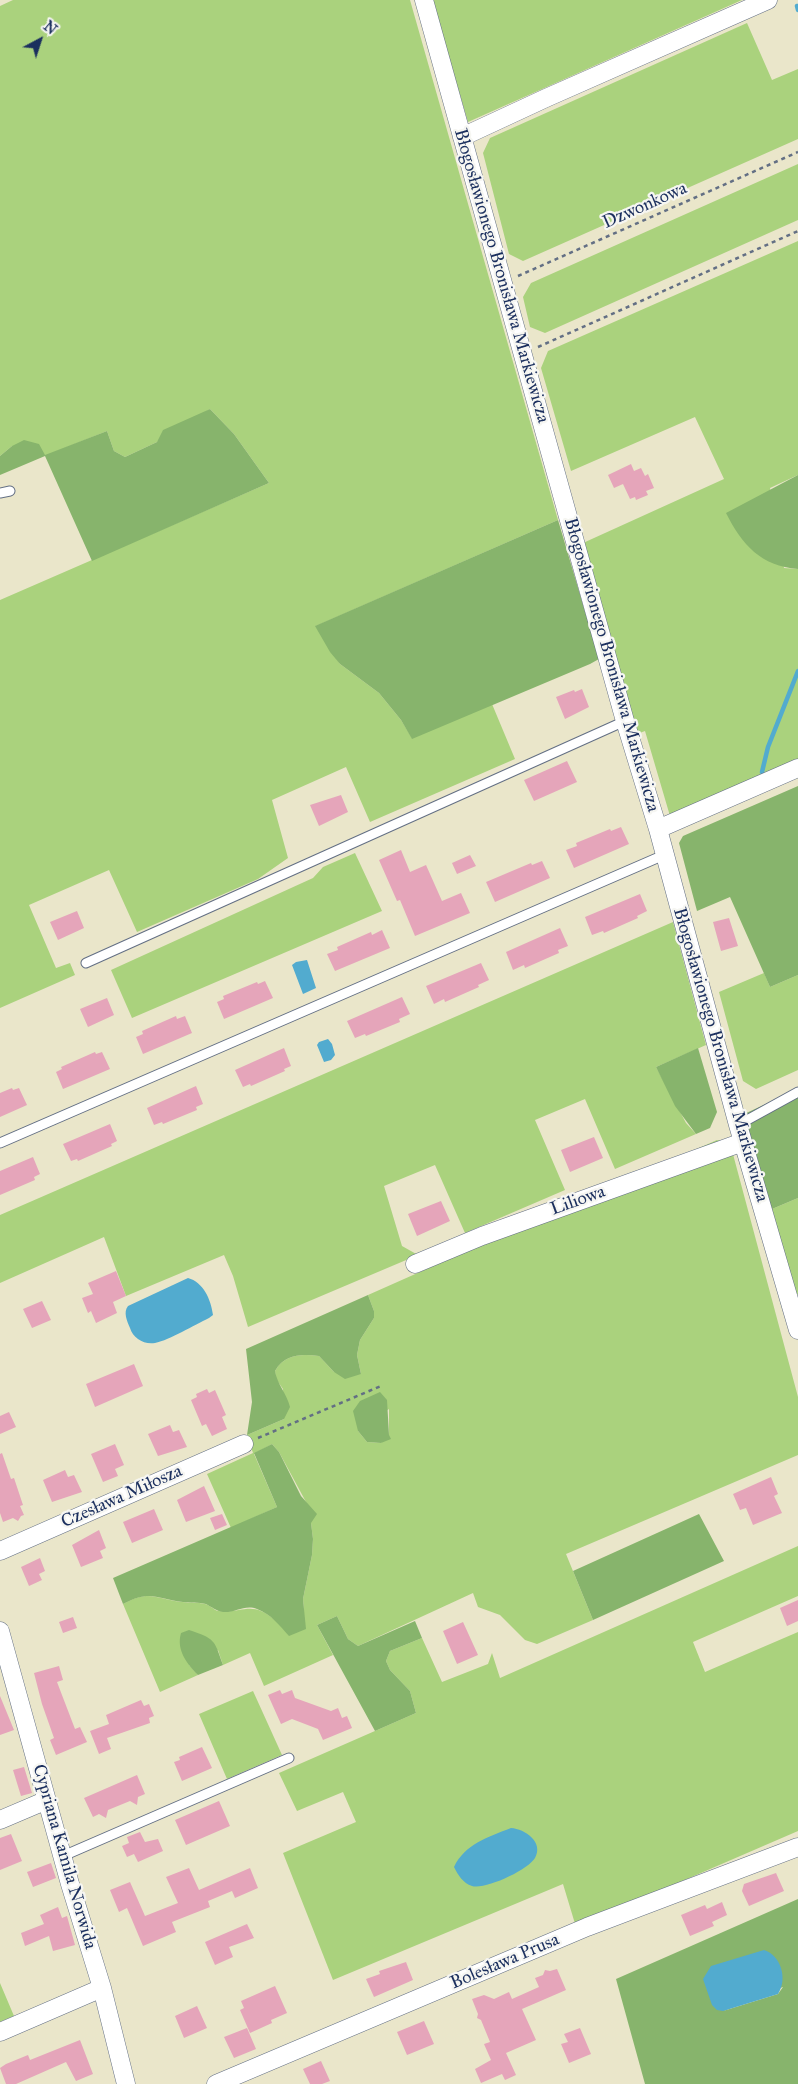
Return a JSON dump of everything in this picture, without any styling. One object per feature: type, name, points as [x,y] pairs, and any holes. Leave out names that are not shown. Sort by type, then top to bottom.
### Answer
[{"type":"street","name":"Błogosławionego Bronisława Markiewicza","points":[[424,0],[625,721],[658,829],[741,1133],[798,1330]]},
{"type":"street","points":[[462,138],[546,98],[768,0]]},
{"type":"street","points":[[658,829],[798,768]]},
{"type":"street","name":"Liliowa","points":[[414,1264],[741,1133]]},
{"type":"street","name":"Czesława Miłosza","points":[[0,1551],[244,1444]]},
{"type":"street","name":"Cypriana Kamila Norwida","points":[[0,1631],[102,1988],[126,2084]]},
{"type":"street","points":[[0,1820],[48,1800]]},
{"type":"street","name":"Bolesława Prusa","points":[[216,2084],[587,1927],[798,1847]]},
{"type":"street","points":[[0,2032],[102,1988]]},
{"type":"lane","points":[[0,493],[10,491]]},
{"type":"lane","points":[[86,963],[625,721]]},
{"type":"lane","points":[[0,1143],[664,855]]},
{"type":"lane","points":[[741,1133],[798,1092]]},
{"type":"lane","points":[[63,1856],[289,1758]]},
{"type":"path","name":"Dzwonkowa","points":[[503,283],[798,152]]},
{"type":"path","points":[[522,354],[798,231]]},
{"type":"path","points":[[244,1444],[381,1386]]},
{"type":"green space","points":[[13,0],[410,0],[558,520],[316,626],[340,664],[379,693],[401,720],[412,738],[492,704],[515,759],[370,822],[346,767],[272,800],[288,858],[258,879],[137,932],[109,870],[29,905],[56,968],[70,963],[75,975],[0,1008],[0,600],[269,483],[234,434],[210,409],[157,442],[125,457],[114,451],[107,431],[45,456],[12,446],[0,456],[0,6]]},
{"type":"green space","points":[[432,0],[742,0],[468,122]]},
{"type":"green space","points":[[747,23],[772,80],[798,69],[798,139],[523,261],[509,254],[483,153],[490,138]]},
{"type":"green space","points":[[798,164],[798,220],[545,333],[530,327],[523,297],[531,283]]},
{"type":"green space","points":[[798,241],[798,475],[770,488],[784,568],[798,569],[798,760],[670,816],[645,731],[637,734],[583,543],[724,479],[695,417],[571,471],[541,368],[548,351]]},
{"type":"green space","points":[[210,409],[234,434],[269,483],[92,561],[45,456],[0,475],[0,456],[12,446],[24,440],[39,444],[45,455],[107,431],[114,451],[125,457],[157,442],[163,430]]},
{"type":"green space","points":[[798,475],[798,569],[773,563],[754,552],[739,535],[726,513]]},
{"type":"green space","points":[[558,520],[599,659],[590,664],[412,739],[401,720],[379,693],[340,664],[330,652],[315,626]]},
{"type":"green space","points":[[798,786],[798,975],[770,987],[730,897],[697,911],[679,843],[683,836]]},
{"type":"green space","points":[[355,853],[382,911],[132,1018],[111,970],[313,878],[323,867]]},
{"type":"green space","points":[[673,922],[706,1045],[656,1067],[686,1123],[696,1134],[615,1169],[585,1099],[535,1120],[565,1190],[465,1233],[435,1165],[384,1186],[402,1246],[418,1255],[248,1327],[233,1276],[224,1255],[126,1296],[104,1237],[0,1283],[0,1215]]},
{"type":"green space","points":[[764,973],[770,987],[798,975],[798,1070],[756,1089],[743,1081],[719,992]]},
{"type":"green space","points":[[698,1048],[717,1112],[710,1128],[696,1134],[675,1106],[656,1067]]},
{"type":"green space","points":[[798,1089],[798,1198],[772,1209],[742,1115]]},
{"type":"green space","points":[[717,1140],[730,1143],[798,1397],[798,1455],[566,1554],[593,1620],[537,1644],[525,1640],[500,1615],[478,1607],[473,1593],[358,1646],[348,1639],[337,1616],[317,1625],[333,1655],[264,1686],[250,1653],[223,1665],[218,1650],[189,1665],[198,1675],[160,1692],[123,1604],[132,1599],[152,1596],[173,1601],[202,1603],[218,1611],[254,1609],[267,1614],[276,1621],[304,1611],[303,1599],[312,1555],[311,1523],[306,1502],[279,1452],[272,1444],[254,1454],[277,1507],[231,1528],[207,1474],[253,1453],[247,1435],[284,1419],[283,1389],[276,1379],[275,1371],[284,1361],[300,1355],[319,1356],[334,1372],[361,1374],[357,1355],[360,1340],[374,1318],[374,1311],[368,1295]],"holes":[[[389,1409],[389,1435],[381,1443],[367,1442],[358,1431]]]},
{"type":"green space","points":[[798,1198],[798,1294],[796,1295],[772,1209]]},
{"type":"green space","points":[[368,1295],[374,1311],[374,1318],[360,1340],[357,1355],[361,1374],[345,1379],[334,1372],[319,1356],[300,1355],[289,1358],[279,1365],[275,1371],[290,1407],[284,1419],[247,1435],[252,1402],[246,1349]]},
{"type":"green space","points":[[380,1392],[387,1400],[389,1435],[391,1439],[381,1443],[367,1442],[358,1431],[353,1411],[360,1401]]},
{"type":"green space","points":[[272,1444],[279,1452],[301,1496],[317,1514],[311,1523],[312,1555],[303,1599],[306,1629],[289,1636],[271,1617],[253,1608],[223,1612],[203,1603],[174,1601],[153,1596],[140,1597],[123,1604],[113,1578],[277,1507],[254,1453]]},
{"type":"green space","points":[[699,1514],[724,1561],[593,1620],[573,1571]]},
{"type":"green space","points":[[798,1546],[798,1596],[693,1642],[705,1672],[798,1632],[798,1831],[576,1927],[563,1884],[333,1980],[283,1853],[356,1822],[343,1792],[297,1811],[279,1773],[416,1713],[410,1691],[390,1670],[386,1661],[390,1651],[422,1638],[442,1682],[488,1664],[492,1653],[500,1678]]},
{"type":"green space","points":[[337,1616],[348,1639],[358,1646],[415,1621],[422,1638],[390,1651],[386,1661],[390,1670],[410,1691],[416,1713],[375,1731],[317,1625]]},
{"type":"green space","points":[[189,1630],[212,1641],[218,1650],[223,1665],[198,1675],[186,1661],[181,1651],[181,1633]]},
{"type":"green space","points":[[253,1691],[282,1755],[227,1779],[199,1714]]},
{"type":"green space","points":[[798,1899],[798,2084],[645,2084],[616,1979]],"holes":[[[783,1987],[778,1994],[723,2011]]]},
{"type":"green space","points":[[0,1983],[14,2016],[0,2022]]},
{"type":"water","points":[[307,960],[316,988],[303,994],[292,965],[296,962]]},
{"type":"water","points":[[328,1039],[332,1044],[335,1055],[331,1060],[324,1062],[317,1045],[319,1042]]},
{"type":"water","points":[[188,1278],[202,1287],[210,1303],[213,1315],[168,1339],[155,1343],[143,1342],[136,1338],[131,1332],[127,1320],[126,1311],[128,1306]]},
{"type":"water","points":[[511,1828],[522,1831],[532,1837],[535,1842],[537,1852],[531,1863],[506,1878],[486,1885],[472,1886],[463,1881],[454,1867],[464,1852],[478,1842]]},
{"type":"water","points":[[764,1950],[775,1957],[781,1968],[782,1982],[778,1994],[723,2011],[717,2010],[712,2005],[703,1979],[711,1966]]},
{"type":"building","points":[[631,464],[634,471],[641,468],[645,476],[648,474],[654,488],[646,491],[648,495],[636,500],[635,497],[630,499],[623,484],[614,488],[608,475]]},
{"type":"building","points":[[582,689],[589,707],[565,719],[556,697]]},
{"type":"building","points":[[567,761],[577,782],[534,801],[524,780]]},
{"type":"building","points":[[341,795],[348,812],[319,826],[310,805]]},
{"type":"building","points":[[621,827],[629,844],[574,868],[566,850],[577,846],[576,843],[610,829],[611,831]]},
{"type":"building","points":[[401,850],[410,872],[426,865],[442,901],[461,893],[470,913],[415,936],[400,900],[397,901],[379,860]]},
{"type":"building","points":[[470,855],[476,866],[457,874],[452,863]]},
{"type":"building","points":[[542,861],[550,878],[495,902],[486,882],[531,863],[532,865]]},
{"type":"building","points":[[640,894],[647,911],[637,916],[638,918],[604,933],[603,931],[592,935],[585,917]]},
{"type":"building","points":[[77,911],[84,928],[58,940],[50,922]]},
{"type":"building","points":[[729,918],[738,946],[721,951],[713,922]]},
{"type":"building","points":[[560,928],[568,946],[558,950],[559,953],[525,968],[524,965],[513,970],[506,952]]},
{"type":"building","points":[[382,930],[390,948],[335,971],[327,954],[338,950],[337,947],[371,932],[372,935]]},
{"type":"building","points":[[481,963],[489,980],[478,985],[479,987],[445,1002],[444,999],[434,1004],[426,986]]},
{"type":"building","points":[[265,981],[273,998],[224,1019],[217,1002],[224,999],[223,996],[257,982],[258,984]]},
{"type":"building","points":[[402,997],[410,1014],[399,1019],[400,1022],[366,1036],[365,1034],[355,1038],[347,1021]]},
{"type":"building","points":[[107,998],[114,1015],[88,1027],[80,1009]]},
{"type":"building","points":[[176,1016],[177,1019],[185,1016],[192,1033],[143,1054],[136,1037],[143,1034],[142,1031]]},
{"type":"building","points":[[284,1048],[291,1066],[284,1069],[285,1071],[251,1086],[250,1084],[243,1087],[235,1070]]},
{"type":"building","points":[[95,1052],[96,1054],[102,1052],[110,1069],[63,1089],[56,1072],[62,1069],[61,1067]]},
{"type":"building","points":[[196,1086],[203,1104],[196,1107],[197,1110],[163,1124],[162,1122],[154,1125],[147,1108]]},
{"type":"building","points":[[12,1088],[13,1090],[19,1088],[27,1105],[0,1117],[0,1093]]},
{"type":"building","points":[[110,1124],[117,1141],[111,1144],[112,1146],[78,1161],[77,1159],[71,1161],[63,1144]]},
{"type":"building","points":[[594,1137],[603,1158],[570,1172],[561,1150]]},
{"type":"building","points":[[33,1157],[40,1174],[34,1177],[35,1180],[0,1195],[0,1171]]},
{"type":"building","points":[[441,1201],[450,1221],[417,1236],[408,1214]]},
{"type":"building","points":[[116,1271],[126,1296],[113,1302],[117,1313],[96,1323],[91,1311],[88,1313],[82,1298],[93,1294],[88,1283]]},
{"type":"building","points":[[42,1301],[51,1320],[32,1328],[23,1309]]},
{"type":"building","points":[[134,1364],[143,1386],[95,1407],[86,1384]]},
{"type":"building","points":[[207,1389],[209,1393],[215,1390],[226,1415],[222,1417],[227,1429],[212,1436],[206,1424],[202,1426],[191,1400],[197,1397],[196,1394]]},
{"type":"building","points":[[9,1412],[16,1427],[0,1434],[0,1416]]},
{"type":"building","points":[[170,1425],[173,1432],[179,1430],[187,1447],[158,1456],[148,1434]]},
{"type":"building","points":[[115,1444],[124,1465],[115,1469],[118,1476],[103,1482],[91,1454]]},
{"type":"building","points":[[2,1453],[11,1479],[14,1478],[23,1505],[20,1506],[24,1515],[18,1521],[13,1518],[3,1522],[0,1513],[0,1454]]},
{"type":"building","points":[[65,1470],[68,1477],[74,1475],[82,1492],[52,1502],[43,1480]]},
{"type":"building","points":[[771,1477],[778,1494],[774,1496],[782,1513],[753,1525],[746,1508],[740,1510],[733,1494]]},
{"type":"building","points":[[204,1486],[215,1511],[186,1522],[177,1500]]},
{"type":"building","points":[[154,1509],[163,1530],[132,1543],[123,1522]]},
{"type":"building","points":[[222,1514],[227,1525],[215,1530],[210,1518]]},
{"type":"building","points":[[99,1530],[106,1548],[100,1551],[103,1558],[81,1567],[72,1545]]},
{"type":"building","points":[[40,1558],[45,1571],[39,1574],[42,1580],[29,1586],[21,1567]]},
{"type":"building","points":[[798,1600],[798,1621],[787,1626],[780,1608]]},
{"type":"building","points":[[73,1617],[77,1628],[63,1633],[59,1622]]},
{"type":"building","points":[[463,1622],[478,1655],[457,1664],[443,1631]]},
{"type":"building","points":[[59,1666],[63,1680],[57,1682],[75,1729],[80,1727],[87,1742],[56,1755],[50,1740],[54,1738],[34,1673]]},
{"type":"building","points":[[280,1690],[282,1694],[292,1690],[295,1698],[331,1711],[338,1708],[342,1718],[347,1716],[352,1728],[323,1740],[318,1729],[292,1719],[281,1724],[268,1695]]},
{"type":"building","points":[[0,1696],[14,1730],[0,1735]]},
{"type":"building","points":[[141,1700],[144,1706],[149,1704],[154,1716],[149,1718],[150,1723],[107,1738],[111,1749],[99,1754],[90,1731],[109,1724],[106,1715]]},
{"type":"building","points":[[202,1747],[212,1768],[182,1781],[174,1762],[180,1760],[179,1757]]},
{"type":"building","points":[[24,1767],[32,1793],[21,1796],[13,1770]]},
{"type":"building","points":[[137,1775],[145,1794],[138,1797],[137,1805],[130,1801],[108,1810],[106,1818],[99,1814],[93,1817],[84,1798]]},
{"type":"building","points":[[219,1801],[230,1826],[186,1845],[175,1820]]},
{"type":"building","points":[[140,1832],[145,1842],[158,1839],[163,1851],[138,1862],[134,1854],[127,1857],[122,1846],[129,1843],[127,1837]]},
{"type":"building","points":[[11,1834],[22,1861],[0,1870],[0,1838]]},
{"type":"building","points":[[51,1863],[56,1878],[33,1887],[27,1872]]},
{"type":"building","points":[[189,1868],[199,1890],[250,1868],[258,1888],[235,1898],[232,1891],[208,1901],[210,1907],[172,1922],[176,1932],[143,1946],[127,1908],[119,1912],[110,1890],[130,1882],[145,1916],[178,1903],[166,1877]]},
{"type":"building","points":[[776,1873],[784,1891],[749,1906],[742,1891],[744,1884]]},
{"type":"building","points":[[722,1902],[727,1915],[712,1922],[714,1926],[690,1936],[681,1915],[705,1905],[707,1909]]},
{"type":"building","points":[[58,1907],[62,1918],[67,1916],[75,1945],[53,1951],[49,1936],[25,1946],[21,1933],[44,1924],[40,1915]]},
{"type":"building","points":[[247,1924],[254,1938],[229,1947],[233,1957],[215,1965],[205,1942]]},
{"type":"building","points":[[406,1962],[413,1980],[374,1997],[366,1979],[380,1974],[379,1971]]},
{"type":"building","points":[[557,1969],[566,1990],[522,2009],[536,2040],[506,2053],[516,2075],[505,2080],[502,2074],[481,2083],[475,2069],[491,2060],[484,2044],[490,2042],[481,2020],[477,2018],[478,2014],[472,1999],[484,1995],[494,1999],[509,1992],[512,1999],[539,1987],[535,1978],[543,1975],[545,1970]]},
{"type":"building","points":[[275,1986],[287,2013],[271,2020],[272,2023],[250,2033],[240,2010],[244,2008],[241,2001]]},
{"type":"building","points":[[197,2006],[207,2028],[184,2038],[175,2016]]},
{"type":"building","points":[[424,2021],[434,2044],[407,2055],[397,2032]]},
{"type":"building","points":[[247,2028],[256,2049],[234,2058],[224,2037]]},
{"type":"building","points":[[580,2028],[591,2054],[569,2063],[561,2044],[568,2042],[564,2034]]},
{"type":"building","points":[[80,2040],[93,2074],[76,2081],[66,2062],[16,2084],[6,2084],[0,2068],[6,2064],[28,2055],[30,2060]]},
{"type":"building","points":[[321,2061],[330,2081],[322,2084],[310,2084],[303,2069]]},
{"type":"waterway","points":[[797,6],[798,10]]},
{"type":"waterway","points":[[762,772],[768,747],[798,671]]}]
